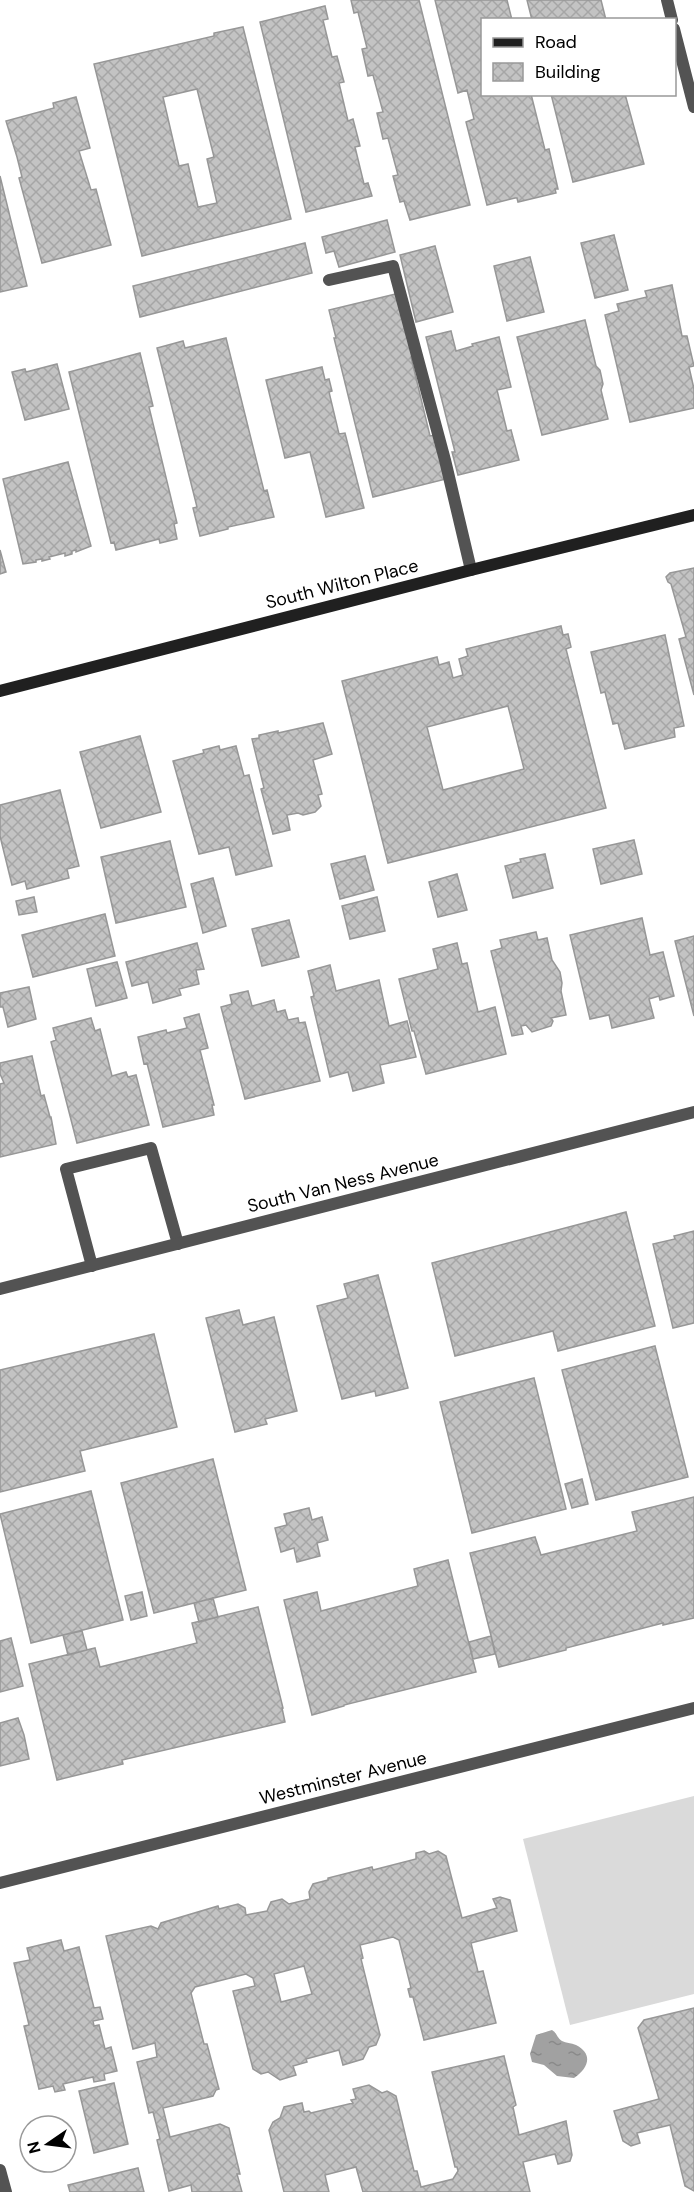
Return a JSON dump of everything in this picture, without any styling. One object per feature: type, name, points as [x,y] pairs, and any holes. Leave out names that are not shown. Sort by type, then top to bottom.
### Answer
[{"type":"main road","name":"South Wilton Place","points":[[0,691],[694,515]]},
{"type":"street","points":[[667,0],[672,18]]},
{"type":"street","points":[[676,33],[694,107]]},
{"type":"street","points":[[329,280],[393,266],[445,460],[471,570]]},
{"type":"street","name":"South Van Ness Avenue","points":[[0,1289],[694,1112]]},
{"type":"street","points":[[92,1266],[66,1169],[151,1148],[178,1244]]},
{"type":"street","name":"Westminster Avenue","points":[[0,1883],[694,1708]]},
{"type":"street","points":[[0,2169],[6,2192]]},
{"type":"shaded area","points":[[694,1796],[694,1994],[570,2025],[523,1839]]},
{"type":"water","points":[[552,2030],[562,2041],[582,2049],[587,2057],[586,2066],[574,2078],[557,2076],[544,2065],[532,2062],[530,2054],[536,2035]]},
{"type":"building","points":[[351,0],[419,0],[470,205],[410,220],[404,201],[400,202],[393,176],[398,175],[388,138],[383,139],[377,113],[383,112],[373,75],[368,76],[362,49],[367,48],[358,12],[354,13]]},
{"type":"building","points":[[435,0],[507,0],[512,18],[481,18],[481,96],[532,96],[545,150],[549,149],[558,189],[555,189],[556,193],[518,202],[515,198],[487,205],[466,122],[474,119],[467,90],[458,93]]},
{"type":"building","points":[[527,0],[601,0],[606,18],[532,18]]},
{"type":"building","points":[[325,6],[328,19],[323,20],[332,57],[337,56],[344,82],[339,83],[348,121],[353,119],[360,146],[355,147],[364,184],[368,183],[372,196],[306,212],[260,22]]},
{"type":"building","points":[[243,27],[291,219],[142,256],[94,64],[214,36],[214,33]],"holes":[[[197,89],[214,157],[207,159],[217,203],[198,207],[188,164],[179,166],[163,97]]]},
{"type":"building","points":[[552,96],[626,96],[644,164],[573,182]]},
{"type":"building","points":[[76,97],[90,148],[79,151],[91,190],[96,189],[111,245],[42,263],[19,178],[22,177],[17,157],[6,121],[54,108],[53,103]]},
{"type":"building","points":[[0,176],[27,286],[0,292]]},
{"type":"building","points":[[387,220],[395,252],[339,267],[334,251],[326,253],[322,237]]},
{"type":"building","points":[[614,235],[628,290],[595,298],[581,243]]},
{"type":"building","points":[[305,243],[312,273],[140,317],[133,286]]},
{"type":"building","points":[[435,246],[453,312],[416,322],[400,255]]},
{"type":"building","points":[[530,257],[544,312],[507,321],[494,266]]},
{"type":"building","points":[[672,285],[682,336],[687,336],[694,366],[689,367],[694,389],[694,408],[630,422],[605,315],[619,311],[617,304],[647,297],[645,291]]},
{"type":"building","points":[[400,293],[416,356],[411,357],[430,436],[436,435],[446,479],[373,497],[329,310]]},
{"type":"building","points":[[585,320],[596,366],[600,370],[603,384],[601,390],[608,419],[542,435],[517,337]]},
{"type":"building","points":[[451,331],[456,351],[499,337],[511,387],[497,390],[507,431],[511,430],[519,460],[458,475],[452,452],[455,452],[426,337]]},
{"type":"building","points":[[226,338],[264,491],[267,490],[274,517],[200,536],[193,508],[197,507],[157,348],[183,341],[185,348]]},
{"type":"building","points":[[140,353],[153,406],[149,407],[177,523],[174,524],[177,539],[160,543],[159,539],[116,550],[114,542],[111,543],[69,372]]},
{"type":"building","points":[[57,364],[69,409],[25,420],[12,372],[25,369],[26,372]]},
{"type":"building","points":[[322,367],[325,380],[329,379],[332,391],[329,392],[339,434],[345,433],[364,508],[326,517],[310,452],[285,458],[266,380]]},
{"type":"building","points":[[68,462],[91,546],[76,552],[76,550],[72,551],[72,554],[65,556],[65,553],[49,557],[50,559],[23,564],[3,479]]},
{"type":"building","points":[[0,550],[6,572],[0,574]]},
{"type":"building","points":[[694,568],[694,695],[679,639],[686,637],[671,584],[666,577],[670,573]]},
{"type":"building","points":[[561,626],[563,635],[568,634],[571,647],[566,649],[606,808],[388,863],[342,681],[437,657],[439,665],[449,662],[453,678],[463,675],[459,659],[468,656],[466,649]],"holes":[[[508,706],[524,769],[443,790],[427,727]]]},
{"type":"building","points":[[665,635],[684,726],[674,728],[675,737],[625,749],[618,723],[613,724],[605,692],[601,693],[591,652]]},
{"type":"building","points":[[323,723],[332,754],[313,760],[322,794],[318,795],[321,806],[315,812],[287,815],[290,830],[273,834],[261,789],[264,788],[252,739],[259,738],[259,735]]},
{"type":"building","points":[[140,736],[161,812],[101,828],[80,752]]},
{"type":"building","points":[[219,746],[220,750],[236,746],[244,776],[249,775],[272,866],[236,875],[229,847],[199,854],[173,761],[204,753],[203,750]]},
{"type":"building","points":[[60,790],[79,866],[67,869],[69,878],[27,889],[25,881],[12,885],[0,836],[0,805]]},
{"type":"building","points":[[634,840],[642,874],[601,884],[593,849]]},
{"type":"building","points":[[170,841],[186,907],[116,923],[101,857]]},
{"type":"building","points":[[545,854],[553,888],[513,898],[505,866],[521,862],[520,859]]},
{"type":"building","points":[[365,856],[374,890],[340,899],[331,864]]},
{"type":"building","points":[[457,874],[467,910],[438,917],[429,882]]},
{"type":"building","points":[[213,878],[226,926],[203,933],[191,884]]},
{"type":"building","points":[[34,897],[37,912],[19,915],[16,901]]},
{"type":"building","points":[[377,897],[385,931],[350,939],[342,906]]},
{"type":"building","points":[[105,914],[115,956],[33,977],[22,935]]},
{"type":"building","points":[[642,918],[650,955],[663,952],[674,996],[660,1000],[659,996],[649,999],[654,1018],[612,1028],[609,1015],[590,1019],[570,935]]},
{"type":"building","points":[[289,920],[299,957],[262,966],[252,929]]},
{"type":"building","points":[[536,932],[538,940],[547,938],[552,960],[560,972],[566,1015],[551,1018],[553,1021],[551,1026],[532,1032],[526,1025],[521,1026],[523,1034],[512,1036],[491,951],[502,948],[500,940]]},
{"type":"building","points":[[694,936],[694,1016],[675,941]]},
{"type":"building","points":[[197,943],[204,969],[196,970],[199,984],[179,989],[181,995],[153,1003],[148,982],[132,986],[126,962]]},
{"type":"building","points":[[457,943],[462,964],[467,963],[478,1012],[495,1007],[506,1054],[426,1074],[399,979],[438,969],[433,949]]},
{"type":"building","points":[[117,962],[127,998],[96,1006],[87,969]]},
{"type":"building","points":[[330,965],[336,991],[379,980],[389,1026],[407,1021],[416,1057],[380,1065],[384,1083],[353,1091],[348,1072],[330,1077],[311,997],[314,996],[308,971]]},
{"type":"building","points":[[29,987],[36,1019],[8,1027],[3,1007],[0,1007],[0,993]]},
{"type":"building","points":[[248,991],[252,1006],[274,1000],[277,1012],[285,1010],[288,1020],[298,1018],[299,1023],[305,1022],[320,1081],[245,1099],[221,1007],[232,1004],[230,995]]},
{"type":"building","points":[[199,1014],[208,1048],[200,1050],[214,1105],[212,1105],[214,1115],[163,1127],[138,1037],[166,1030],[167,1033],[187,1028],[184,1018]]},
{"type":"building","points":[[91,1018],[95,1031],[100,1029],[112,1076],[126,1072],[128,1077],[136,1075],[149,1125],[77,1143],[51,1042],[56,1040],[53,1028]]},
{"type":"building","points":[[32,1056],[41,1096],[44,1095],[51,1117],[56,1144],[0,1157],[0,1084],[4,1083],[0,1074],[0,1063]]},
{"type":"building","points":[[626,1212],[655,1326],[558,1351],[553,1331],[455,1356],[432,1263]]},
{"type":"building","points":[[694,1231],[694,1323],[673,1328],[653,1244],[675,1239],[674,1236]]},
{"type":"building","points":[[378,1275],[408,1388],[376,1396],[375,1391],[342,1399],[317,1306],[348,1298],[344,1284]]},
{"type":"building","points":[[239,1310],[243,1325],[274,1317],[297,1411],[265,1419],[267,1424],[235,1432],[206,1318]]},
{"type":"building","points":[[154,1334],[177,1427],[80,1451],[85,1471],[0,1492],[0,1370]]},
{"type":"building","points":[[655,1346],[688,1477],[596,1500],[562,1370]]},
{"type":"building","points":[[534,1378],[566,1509],[472,1533],[440,1402]]},
{"type":"building","points":[[213,1459],[246,1590],[154,1613],[121,1483]]},
{"type":"building","points":[[582,1479],[588,1504],[572,1508],[565,1484]]},
{"type":"building","points":[[91,1491],[123,1620],[31,1643],[0,1514]]},
{"type":"building","points":[[694,1497],[694,1618],[663,1625],[663,1623],[499,1667],[470,1553],[535,1537],[541,1555],[637,1531],[632,1512]]},
{"type":"building","points":[[309,1508],[312,1520],[322,1517],[328,1540],[317,1543],[320,1556],[297,1562],[294,1548],[281,1552],[275,1528],[287,1525],[284,1514]]},
{"type":"building","points":[[448,1560],[476,1672],[312,1715],[284,1600],[317,1592],[321,1611],[418,1586],[414,1569]]},
{"type":"building","points":[[142,1592],[147,1616],[131,1620],[125,1596]]},
{"type":"building","points":[[213,1598],[218,1617],[199,1622],[194,1603]]},
{"type":"building","points":[[258,1607],[285,1722],[122,1760],[123,1764],[57,1780],[29,1664],[95,1648],[100,1667],[197,1643],[192,1623]]},
{"type":"building","points":[[82,1631],[87,1650],[68,1655],[63,1635]]},
{"type":"building","points":[[491,1636],[495,1654],[473,1659],[469,1642]]},
{"type":"building","points":[[11,1638],[23,1686],[0,1692],[0,1641]]},
{"type":"building","points":[[18,1718],[29,1759],[0,1766],[0,1723]]},
{"type":"building","points":[[424,1851],[429,1854],[438,1851],[446,1856],[462,1918],[497,1908],[493,1899],[500,1897],[510,1900],[517,1931],[471,1943],[478,1972],[483,1971],[496,2023],[424,2040],[413,1997],[410,1997],[408,1989],[411,1988],[399,1940],[393,1937],[360,1945],[363,1958],[361,1959],[380,2035],[376,2045],[369,2047],[363,2059],[343,2065],[339,2050],[306,2059],[307,2062],[293,2066],[296,2075],[280,2080],[268,2072],[261,2074],[253,2069],[233,1991],[255,1986],[253,1978],[246,1974],[195,1987],[191,1993],[219,2089],[213,2096],[163,2108],[170,2137],[220,2124],[229,2128],[242,2192],[192,2192],[191,2185],[169,2191],[157,2140],[160,2139],[153,2112],[149,2113],[137,2062],[157,2057],[155,2043],[133,2049],[106,1936],[151,1926],[158,1929],[161,1923],[218,1906],[219,1909],[238,1904],[245,1908],[246,1915],[267,1911],[271,1902],[282,1899],[289,1904],[310,1899],[309,1892],[313,1884],[328,1880],[328,1878],[416,1859],[416,1853]],"holes":[[[304,1966],[312,1994],[281,2002],[274,1974]]]},
{"type":"building","points":[[61,1940],[64,1951],[79,1947],[94,2008],[100,2007],[103,2019],[93,2021],[94,2026],[99,2025],[105,2049],[111,2047],[117,2071],[104,2074],[105,2080],[94,2082],[93,2077],[63,2084],[65,2090],[55,2092],[53,2086],[39,2089],[24,2026],[29,2025],[14,1963],[30,1960],[27,1948]]},
{"type":"building","points":[[694,2008],[694,2191],[685,2186],[670,2125],[637,2133],[640,2143],[631,2146],[623,2141],[614,2111],[659,2099],[638,2028],[644,2020]]},
{"type":"building","points":[[504,2056],[516,2105],[513,2107],[519,2135],[566,2121],[572,2155],[570,2161],[558,2164],[555,2154],[523,2162],[530,2192],[363,2192],[356,2167],[325,2175],[329,2192],[284,2192],[269,2130],[273,2122],[280,2118],[284,2107],[302,2103],[304,2112],[311,2113],[353,2103],[351,2100],[356,2099],[353,2089],[369,2085],[382,2093],[387,2091],[396,2096],[414,2171],[417,2171],[421,2187],[453,2179],[458,2171],[455,2167],[432,2072]]},
{"type":"building","points":[[114,2083],[128,2144],[94,2153],[79,2091]]},
{"type":"building","points":[[138,2168],[144,2192],[70,2192],[68,2185]]}]
